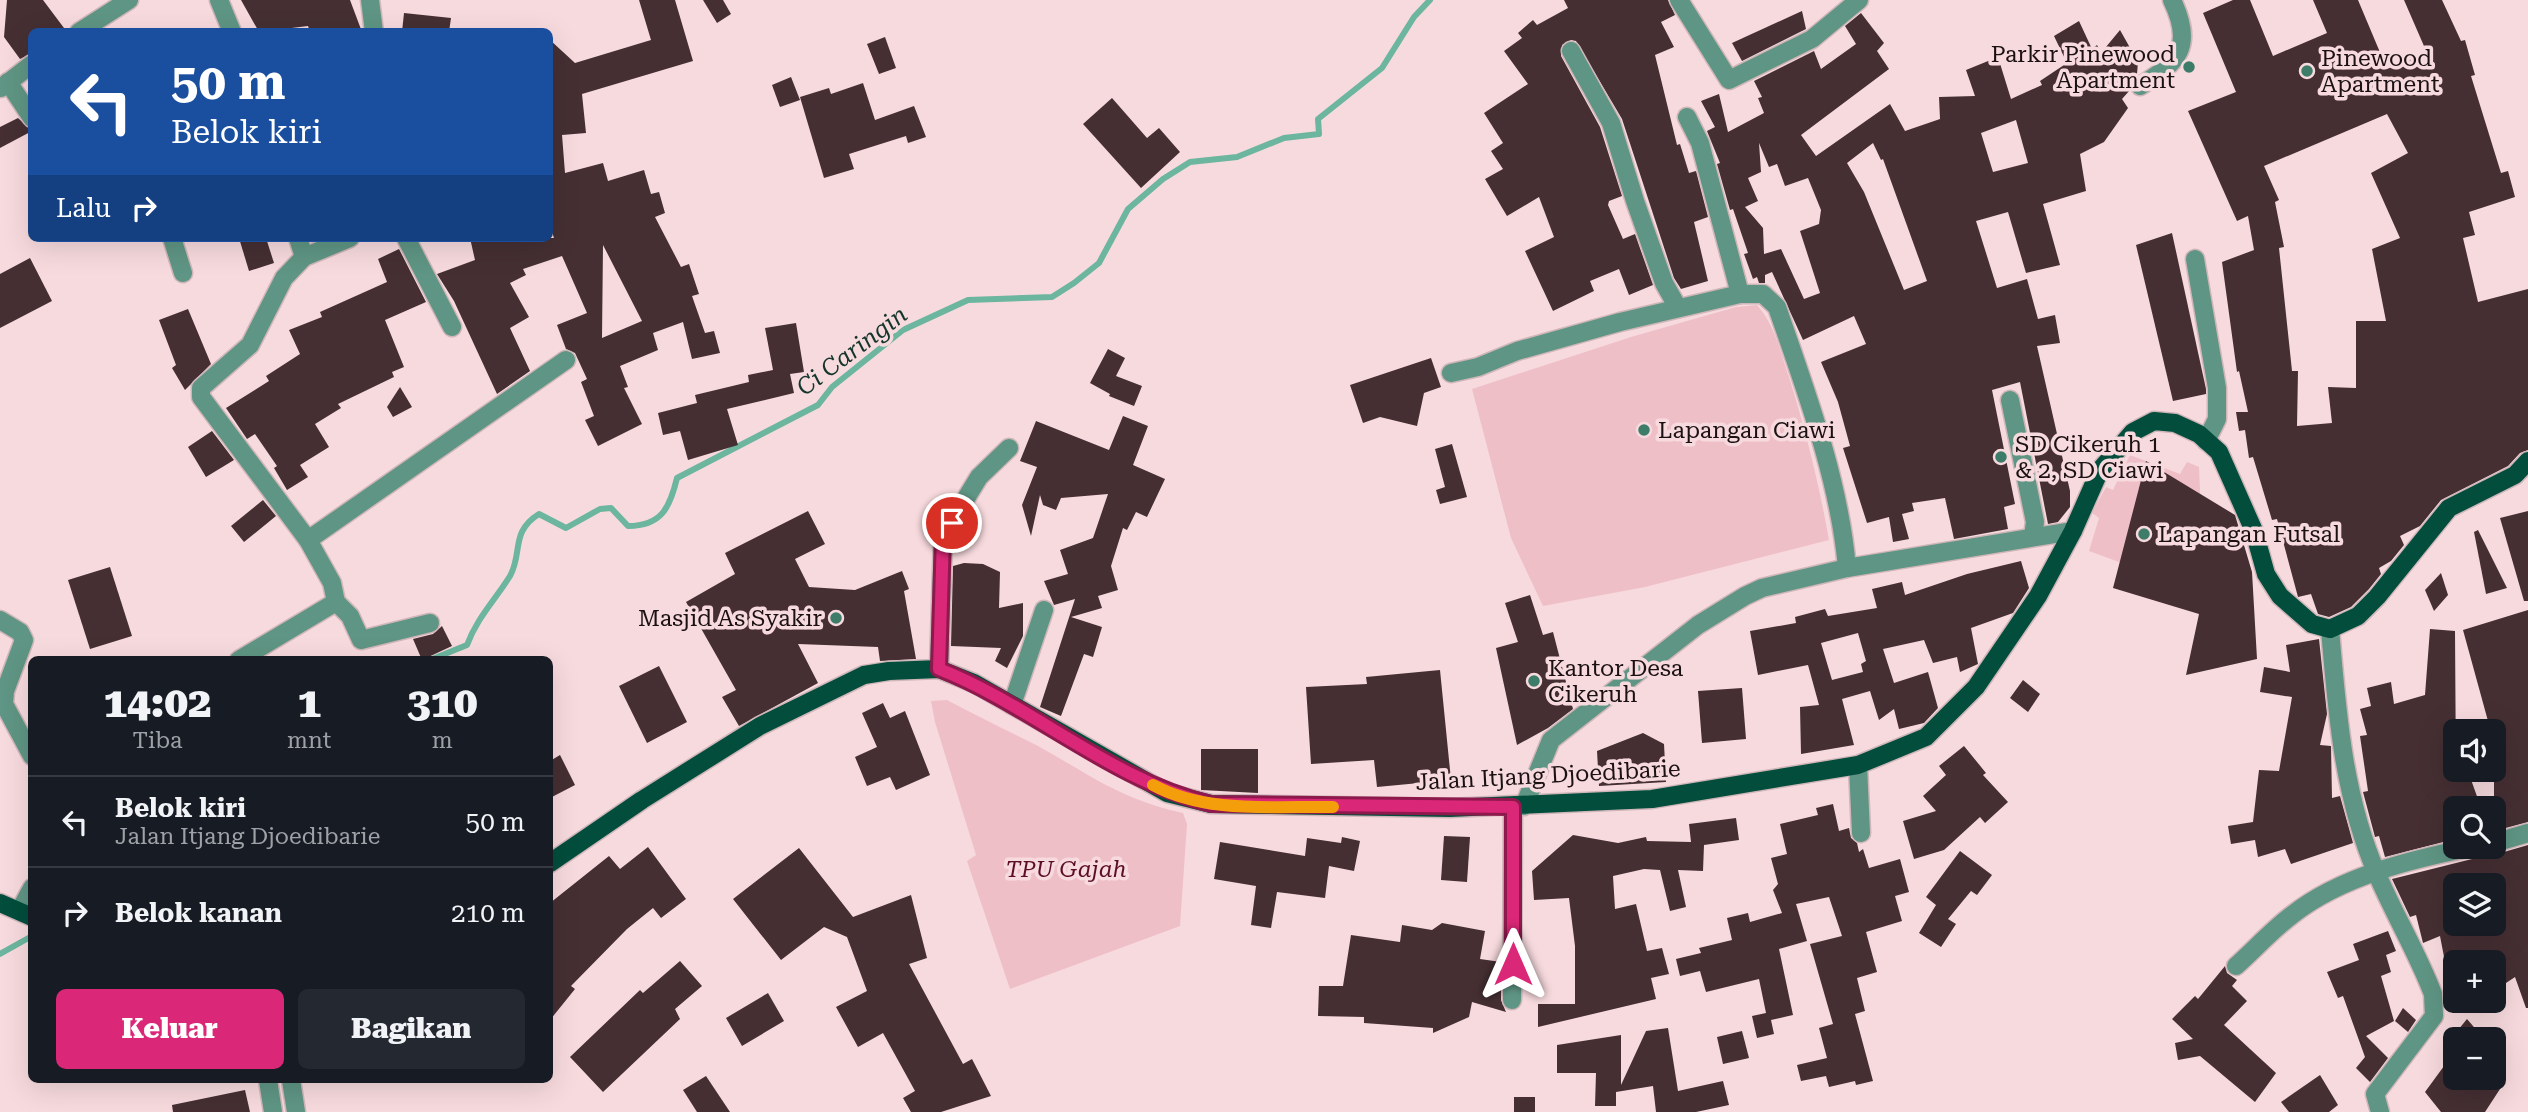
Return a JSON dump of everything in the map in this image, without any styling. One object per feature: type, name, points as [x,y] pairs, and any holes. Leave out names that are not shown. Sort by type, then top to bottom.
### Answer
[{"type":"main road","name":"Jalan Itjang Djoedibarie","points":[[553,861],[642,800],[760,726],[864,676],[889,671],[939,669],[974,683],[1167,793],[1211,804],[1518,806],[1652,799],[1858,765],[1926,737],[1949,716],[1998,655],[2038,596],[2073,531],[2100,470],[2133,432],[2154,421],[2175,423],[2219,452],[2254,531],[2266,575],[2280,596],[2312,624],[2330,629]]},
{"type":"main road","points":[[2330,629],[2358,616],[2378,597],[2449,508],[2515,475],[2528,461]]},
{"type":"main road","points":[[0,903],[26,913]]},
{"type":"street","points":[[219,0],[230,28]]},
{"type":"street","points":[[370,0],[374,28]]},
{"type":"street","points":[[1679,0],[1729,80],[1812,39],[1859,0]]},
{"type":"street","points":[[2140,86],[2166,70],[2180,52],[2184,32],[2172,0]]},
{"type":"street","points":[[84,28],[118,3]]},
{"type":"street","points":[[1571,51],[1611,123],[1664,283],[1678,309]]},
{"type":"street","points":[[28,67],[4,85],[28,113]]},
{"type":"street","points":[[1687,117],[1704,156],[1740,294]]},
{"type":"street","points":[[173,242],[183,273]]},
{"type":"street","points":[[299,242],[304,257]]},
{"type":"street","points":[[340,242],[304,257],[285,278],[250,345],[206,382],[201,397],[308,540],[332,583],[336,602],[350,616],[361,640],[430,623]]},
{"type":"street","points":[[408,242],[452,327]]},
{"type":"street","points":[[2195,258],[2217,388],[2217,419],[2206,441]]},
{"type":"street","points":[[1451,373],[1478,367],[1559,338],[1740,294],[1763,294],[1777,307],[1820,433],[1843,527],[1847,568]]},
{"type":"street","points":[[308,540],[566,360]]},
{"type":"street","points":[[2010,400],[2035,522],[2033,536]]},
{"type":"street","points":[[939,669],[943,536],[979,477],[1009,449]]},
{"type":"street","points":[[1512,1000],[1518,806],[1551,740],[1698,625],[1762,588],[1847,568],[2073,531]]},
{"type":"street","points":[[246,656],[336,602]]},
{"type":"street","points":[[1012,705],[1044,610]]},
{"type":"street","points":[[0,620],[20,632],[24,640],[5,691],[4,704],[28,749]]},
{"type":"street","points":[[2330,629],[2338,716],[2349,790],[2376,873],[2424,969],[2433,994],[2434,1016],[2375,1094],[2380,1112]]},
{"type":"street","points":[[1858,765],[1861,833]]},
{"type":"street","points":[[2506,839],[2528,833]]},
{"type":"street","points":[[2236,966],[2293,913],[2336,889],[2376,873],[2443,855]]},
{"type":"street","points":[[268,1083],[273,1112]]},
{"type":"street","points":[[291,1083],[296,1112]]},
{"type":"green space","name":"Lapangan Ciawi","points":[[1757,305],[1773,330],[1789,377],[1812,458],[1829,540],[1645,587],[1543,606],[1511,538],[1472,389],[1631,337],[1736,307]]},
{"type":"green space","name":"Lapangan Futsal","points":[[2130,455],[2180,474],[2187,462],[2199,467],[2201,514],[2179,584],[2089,551],[2099,518],[2092,513],[2106,487],[2113,490]]},
{"type":"green space","name":"TPU Gajah","points":[[947,700],[1124,794],[1183,813],[1187,824],[1180,926],[1010,989],[967,861],[976,855],[935,722],[931,701]]},
{"type":"building","points":[[7,0],[43,0],[64,28],[28,28],[28,55],[20,59],[4,37]]},
{"type":"building","points":[[241,0],[350,0],[360,28],[308,26],[257,28]]},
{"type":"building","points":[[639,0],[675,0],[693,61],[582,94],[586,133],[562,135],[565,173],[603,163],[608,181],[644,170],[651,194],[659,192],[665,213],[655,217],[681,267],[689,264],[699,294],[692,296],[705,333],[714,331],[720,353],[692,359],[683,322],[653,333],[658,350],[620,366],[628,387],[624,388],[642,424],[598,446],[585,420],[594,416],[581,382],[587,379],[575,353],[566,349],[557,325],[587,313],[562,256],[523,269],[526,275],[510,283],[529,317],[510,328],[530,371],[497,394],[454,301],[437,274],[475,260],[471,242],[553,242],[553,43],[575,63],[651,40]],"holes":[[[603,245],[642,321],[602,338]]]},
{"type":"building","points":[[703,0],[723,0],[731,14],[717,23]]},
{"type":"building","points":[[1564,0],[1668,0],[1675,15],[1661,22],[1674,47],[1655,55],[1677,145],[1680,144],[1689,173],[1696,171],[1708,217],[1694,222],[1708,281],[1681,289],[1674,278],[1622,119],[1576,41],[1571,40],[1562,45],[1561,56],[1600,127],[1622,196],[1609,201],[1608,205],[1623,239],[1635,234],[1653,285],[1629,295],[1619,269],[1590,281],[1594,291],[1553,311],[1525,251],[1554,237],[1539,197],[1507,216],[1485,179],[1503,169],[1491,151],[1503,143],[1484,113],[1528,84],[1504,51],[1522,38],[1518,33],[1533,20],[1537,25],[1568,8]]},
{"type":"building","points":[[2233,0],[2250,0],[2273,56],[2327,33],[2313,0],[2358,0],[2387,69],[2427,53],[2404,0],[2442,0],[2461,41],[2465,40],[2475,75],[2471,76],[2501,173],[2508,171],[2515,197],[2469,212],[2475,235],[2463,238],[2478,302],[2528,289],[2528,450],[2520,453],[2508,466],[2441,500],[2420,526],[2400,536],[2404,545],[2391,561],[2379,568],[2381,574],[2369,589],[2351,607],[2329,617],[2318,614],[2311,594],[2298,597],[2277,519],[2272,520],[2253,457],[2249,458],[2245,430],[2239,431],[2236,412],[2248,412],[2239,371],[2237,372],[2222,262],[2254,250],[2248,216],[2237,221],[2188,111],[2236,92],[2203,13]],"holes":[[[2387,114],[2408,153],[2371,173],[2400,238],[2372,249],[2386,321],[2356,321],[2356,388],[2328,387],[2332,423],[2297,426],[2298,371],[2292,371],[2279,248],[2284,247],[2275,202],[2279,200],[2264,166]]]},
{"type":"building","points":[[1802,11],[1806,29],[1742,61],[1732,43]]},
{"type":"building","points":[[404,13],[451,18],[450,28],[402,28]]},
{"type":"building","points":[[1861,13],[1884,43],[1877,51],[1889,69],[1801,135],[1816,156],[1890,104],[1905,131],[1940,119],[1939,97],[1975,96],[1966,70],[1998,57],[2011,99],[2042,85],[2040,81],[2067,63],[2054,36],[2079,21],[2092,49],[2097,45],[2101,53],[2120,30],[2138,62],[2137,74],[2130,80],[2130,90],[2122,99],[2128,108],[2104,142],[2080,154],[2086,191],[2043,204],[2060,265],[2026,273],[2008,212],[1976,221],[1997,288],[2027,279],[2038,319],[2055,315],[2060,343],[2037,346],[2070,491],[2070,507],[2058,522],[2048,524],[2020,382],[1992,390],[2015,504],[2004,507],[2008,529],[1954,539],[1945,498],[1912,503],[1914,511],[1902,514],[1909,539],[1893,542],[1889,517],[1867,523],[1843,448],[1850,446],[1838,402],[1821,362],[1866,344],[1854,316],[1803,340],[1772,272],[1765,275],[1765,283],[1759,283],[1757,277],[1753,279],[1744,254],[1748,253],[1733,209],[1730,210],[1717,164],[1720,163],[1707,131],[1715,127],[1701,101],[1719,94],[1728,132],[1764,113],[1758,98],[1762,97],[1754,81],[1814,51],[1821,69],[1856,44],[1845,26]],"holes":[[[2016,120],[2028,163],[1993,172],[1981,133]],[[1759,143],[1769,167],[1777,164],[1785,186],[1808,178],[1821,210],[1819,224],[1800,231],[1820,293],[1804,299],[1781,249],[1764,254],[1763,228],[1745,207],[1758,201],[1748,178],[1761,172]],[[1873,143],[1881,160],[1883,159],[1927,281],[1904,290],[1864,192],[1847,163]]]},
{"type":"building","points":[[885,37],[896,68],[879,74],[867,44]]},
{"type":"building","points":[[791,77],[800,100],[780,107],[772,85]]},
{"type":"building","points":[[863,83],[875,120],[914,106],[926,137],[908,143],[906,136],[849,154],[854,169],[824,178],[800,97],[829,88],[831,94]]},
{"type":"building","points":[[1112,98],[1147,138],[1159,128],[1180,152],[1141,188],[1083,124]]},
{"type":"building","points":[[18,118],[28,127],[28,133],[0,148],[0,127]]},
{"type":"building","points":[[2172,233],[2206,389],[2206,394],[2173,401],[2136,245]]},
{"type":"building","points":[[240,242],[267,242],[274,263],[249,271]]},
{"type":"building","points":[[399,249],[426,302],[385,320],[404,367],[392,372],[394,377],[338,404],[341,408],[315,424],[329,447],[300,465],[308,477],[287,490],[274,468],[277,466],[255,434],[247,439],[226,408],[269,381],[266,376],[300,354],[289,330],[322,317],[320,312],[387,282],[378,259]]},
{"type":"building","points":[[30,258],[52,301],[0,328],[0,274]]},
{"type":"building","points":[[188,309],[211,364],[185,390],[172,368],[176,365],[159,320]]},
{"type":"building","points":[[796,323],[804,372],[790,374],[794,393],[727,409],[738,445],[688,460],[680,431],[663,435],[658,413],[697,403],[695,395],[749,382],[748,375],[773,370],[765,328]]},
{"type":"building","points":[[1108,349],[1125,358],[1116,376],[1142,386],[1134,406],[1109,396],[1110,394],[1090,383]]},
{"type":"building","points":[[1431,358],[1441,387],[1424,393],[1417,426],[1380,417],[1363,423],[1350,385]]},
{"type":"building","points":[[400,387],[412,407],[393,417],[387,407]]},
{"type":"building","points":[[1123,416],[1148,426],[1133,465],[1165,479],[1147,517],[1136,512],[1127,530],[1123,528],[1111,566],[1118,590],[1098,596],[1102,608],[1071,617],[1102,627],[1093,657],[1084,654],[1061,716],[1040,707],[1075,599],[1054,605],[1044,581],[1068,574],[1060,550],[1093,538],[1108,494],[1061,498],[1056,510],[1043,505],[1040,495],[1031,536],[1022,505],[1037,467],[1020,461],[1036,421],[1109,450]]},
{"type":"building","points":[[212,431],[234,460],[206,477],[188,447]]},
{"type":"building","points":[[1452,444],[1467,497],[1440,504],[1436,490],[1445,487],[1435,449]]},
{"type":"building","points":[[2146,461],[2235,515],[2252,572],[2257,659],[2186,675],[2199,614],[2113,588]]},
{"type":"building","points":[[263,500],[276,516],[244,542],[231,526]]},
{"type":"building","points":[[808,511],[825,544],[795,559],[809,587],[855,590],[902,571],[909,589],[904,591],[916,659],[880,661],[878,647],[798,644],[818,683],[739,726],[722,697],[736,690],[686,602],[735,574],[725,553]]},
{"type":"building","points":[[2528,511],[2528,601],[2524,601],[2500,518]]},
{"type":"building","points":[[2478,530],[2507,588],[2486,594],[2474,532]]},
{"type":"building","points":[[2021,561],[2029,588],[2013,613],[1971,628],[1978,664],[1960,672],[1957,657],[1933,663],[1924,640],[1883,649],[1894,683],[1928,672],[1938,708],[1924,723],[1899,729],[1894,709],[1879,720],[1870,691],[1842,699],[1854,745],[1801,754],[1800,707],[1819,705],[1808,665],[1758,675],[1750,631],[1796,623],[1795,617],[1825,609],[1828,616],[1877,608],[1872,589],[1902,582],[1905,595],[1967,574]],"holes":[[[1858,633],[1866,661],[1861,664],[1863,672],[1832,680],[1821,643]]]},
{"type":"building","points":[[964,563],[983,564],[1000,572],[999,608],[1023,603],[1023,636],[1007,668],[995,661],[1001,648],[951,646],[953,566]]},
{"type":"building","points":[[110,567],[132,636],[90,649],[68,580]]},
{"type":"building","points":[[2441,573],[2448,595],[2434,611],[2425,590]]},
{"type":"building","name":"Kantor Desa Cikeruh","points":[[1530,595],[1543,635],[1553,632],[1573,709],[1548,728],[1517,745],[1496,648],[1518,642],[1505,603]]},
{"type":"building","points":[[2528,610],[2528,822],[2506,828],[2506,796],[2494,796],[2494,782],[2506,782],[2506,719],[2487,719],[2463,630]]},
{"type":"building","points":[[442,626],[452,646],[431,656],[420,656],[413,639],[433,634]]},
{"type":"building","points":[[2430,629],[2455,631],[2456,719],[2443,719],[2443,782],[2472,782],[2477,796],[2443,796],[2443,842],[2385,857],[2379,836],[2375,837],[2363,792],[2368,791],[2360,736],[2367,735],[2360,709],[2371,706],[2367,688],[2391,682],[2394,704],[2425,695]]},
{"type":"building","points":[[2319,639],[2327,714],[2320,745],[2331,746],[2332,798],[2340,796],[2353,843],[2291,864],[2285,849],[2258,857],[2255,840],[2231,844],[2228,826],[2253,822],[2259,770],[2279,771],[2292,697],[2260,692],[2264,667],[2290,672],[2286,645]]},
{"type":"building","points":[[659,666],[687,722],[647,743],[619,686]]},
{"type":"building","points":[[1440,670],[1451,780],[1377,787],[1374,760],[1311,764],[1306,687],[1367,684],[1366,677]]},
{"type":"building","points":[[2023,680],[2040,694],[2028,712],[2010,698]]},
{"type":"building","points":[[1742,688],[1746,739],[1702,743],[1698,691]]},
{"type":"building","points":[[883,703],[890,718],[905,711],[930,775],[896,790],[890,777],[867,786],[855,757],[877,747],[862,713]]},
{"type":"building","points":[[1643,733],[1664,744],[1666,782],[1599,786],[1597,751]]},
{"type":"building","points":[[1964,746],[1986,773],[1983,775],[2008,802],[1985,823],[1980,817],[1944,850],[1914,859],[1903,821],[1936,811],[1923,796],[1946,775],[1939,766]]},
{"type":"building","points":[[1201,749],[1258,749],[1258,793],[1201,790]]},
{"type":"building","points":[[560,755],[575,785],[553,796],[553,759]]},
{"type":"building","points":[[1833,804],[1839,831],[1849,828],[1859,852],[1863,849],[1869,868],[1900,859],[1909,892],[1895,896],[1902,921],[1866,932],[1877,972],[1857,978],[1865,1011],[1855,1014],[1873,1081],[1856,1085],[1855,1081],[1829,1087],[1826,1076],[1801,1081],[1797,1065],[1827,1058],[1819,1028],[1833,1024],[1810,944],[1842,936],[1829,897],[1796,904],[1807,941],[1779,949],[1793,1015],[1771,1020],[1774,1034],[1757,1038],[1752,1016],[1766,1013],[1759,979],[1706,992],[1700,971],[1680,976],[1676,959],[1701,953],[1699,948],[1732,940],[1727,918],[1748,913],[1750,922],[1782,913],[1773,890],[1778,884],[1771,858],[1787,854],[1780,824],[1818,815],[1816,808]]},
{"type":"building","points":[[1736,818],[1739,840],[1704,845],[1703,871],[1678,870],[1686,907],[1670,911],[1660,870],[1644,869],[1613,876],[1615,909],[1636,904],[1647,951],[1662,948],[1669,974],[1651,978],[1656,999],[1538,1027],[1538,1004],[1575,1004],[1575,946],[1569,898],[1534,900],[1532,871],[1573,835],[1618,843],[1646,837],[1647,841],[1691,842],[1689,824]]},
{"type":"building","points":[[1444,836],[1470,837],[1467,882],[1441,880]]},
{"type":"building","points":[[1342,837],[1360,841],[1354,871],[1329,866],[1325,898],[1277,892],[1271,928],[1251,925],[1256,886],[1214,879],[1220,842],[1305,856],[1307,838],[1341,843]]},
{"type":"building","points":[[2528,845],[2528,1008],[2515,977],[2506,983],[2506,950],[2443,952],[2440,936],[2423,943],[2416,915],[2410,917],[2392,879],[2472,859],[2506,859],[2506,851]]},
{"type":"building","points":[[648,847],[686,899],[661,918],[653,908],[627,929],[571,986],[575,989],[553,1016],[553,901],[609,856],[620,869]]},
{"type":"building","points":[[799,848],[853,917],[911,895],[927,958],[909,964],[963,1064],[972,1059],[991,1096],[941,1112],[911,1112],[903,1098],[915,1091],[883,1033],[858,1047],[836,1007],[867,991],[847,937],[824,927],[781,960],[733,899]]},
{"type":"building","points":[[1960,851],[1992,875],[1977,895],[1971,891],[1948,919],[1956,924],[1941,947],[1919,933],[1936,905],[1926,897]]},
{"type":"building","points":[[1442,923],[1485,931],[1480,959],[1501,962],[1501,1000],[1506,1012],[1472,1002],[1469,1017],[1433,1033],[1433,1028],[1364,1023],[1364,1017],[1318,1016],[1319,986],[1343,986],[1351,935],[1400,942],[1402,925],[1432,930]]},
{"type":"building","points":[[2388,931],[2396,951],[2386,955],[2391,972],[2381,976],[2394,1021],[2366,1036],[2388,1058],[2370,1082],[2356,1068],[2365,1057],[2343,996],[2338,998],[2327,972],[2359,960],[2353,944]]},
{"type":"building","points":[[680,961],[702,986],[675,1009],[680,1019],[603,1092],[570,1057],[640,990],[643,993]]},
{"type":"building","points":[[2225,966],[2227,973],[2237,980],[2232,986],[2247,1001],[2224,1025],[2276,1073],[2255,1102],[2200,1056],[2178,1060],[2175,1043],[2193,1039],[2172,1019],[2195,996],[2198,999]]},
{"type":"building","points":[[768,993],[784,1021],[742,1046],[726,1018]]},
{"type":"building","points":[[2403,1008],[2416,1020],[2408,1032],[2395,1021]]},
{"type":"building","points":[[2467,1019],[2474,1027],[2461,1027]]},
{"type":"building","points":[[1668,1028],[1678,1091],[1723,1081],[1729,1105],[1696,1112],[1656,1112],[1653,1086],[1616,1092],[1616,1106],[1595,1106],[1596,1073],[1557,1073],[1557,1045],[1621,1035],[1621,1085],[1646,1031]]},
{"type":"building","points":[[1742,1031],[1749,1058],[1723,1064],[1717,1037]]},
{"type":"building","points":[[2443,1067],[2443,1090],[2499,1090],[2485,1112],[2441,1112],[2425,1092]]},
{"type":"building","points":[[2320,1075],[2338,1105],[2329,1112],[2289,1112],[2281,1102]]},
{"type":"building","points":[[706,1076],[730,1112],[697,1112],[683,1090]]},
{"type":"building","points":[[245,1090],[250,1112],[173,1112],[172,1105]]},
{"type":"building","points":[[1514,1097],[1535,1097],[1535,1112],[1514,1112]]},
{"type":"waterway","name":"Ci Caringin","points":[[440,656],[467,645],[481,618],[510,576],[524,528],[539,514],[566,528],[600,509],[611,508],[628,526],[649,523],[663,513],[677,478],[818,405],[832,387],[903,330],[968,300],[1052,297],[1099,263],[1128,209],[1163,179],[1190,162],[1237,157],[1284,138],[1319,134],[1318,119],[1382,68],[1414,17],[1430,0]]},
{"type":"waterway","name":"Ci Caringin","points":[[0,954],[28,938]]},
{"type":"slow traffic","points":[[1153,785],[1167,793],[1211,804],[1333,807]]},
{"type":"place","name":"Parkir Pinewood Apartment","points":[[2189,67]]},
{"type":"place","name":"Pinewood Apartment","points":[[2307,71]]},
{"type":"place","name":"Lapangan Ciawi","points":[[1644,430]]},
{"type":"place","name":"SD Cikeruh 1 & 2, SD Ciawi","points":[[2001,457]]},
{"type":"place","name":"Lapangan Futsal","points":[[2144,534]]},
{"type":"place","name":"Masjid As Syakir","points":[[836,618]]},
{"type":"place","name":"Kantor Desa Cikeruh","points":[[1534,681]]},
{"type":"route","points":[[952,523],[943,536],[939,669],[974,683],[1167,793],[1211,804],[1513,807],[1513,964]]}]
